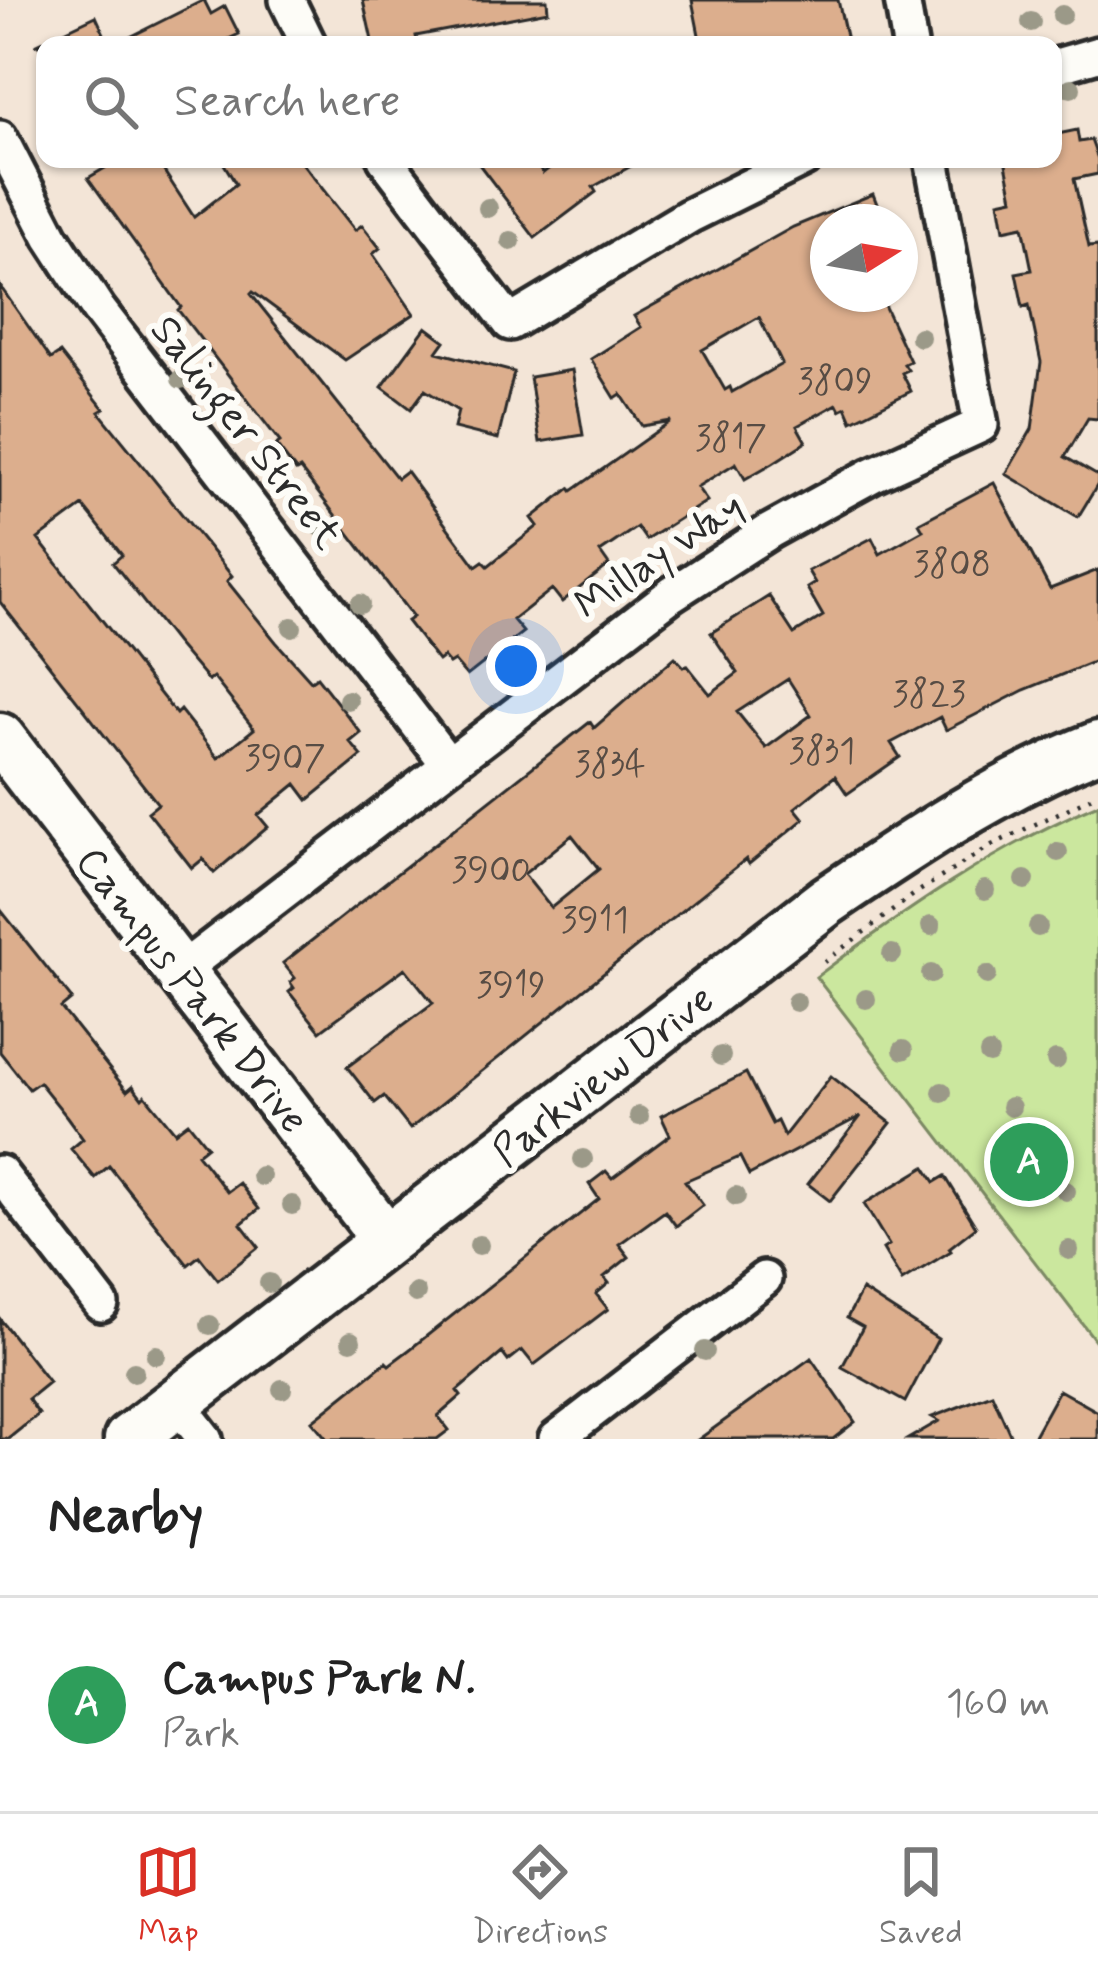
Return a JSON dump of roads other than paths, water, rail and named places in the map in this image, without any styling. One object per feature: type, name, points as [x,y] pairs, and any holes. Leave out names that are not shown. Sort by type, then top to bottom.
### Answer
[{"type":"street","points":[[287,0],[305,36]]},
{"type":"street","points":[[902,0],[908,36]]},
{"type":"street","points":[[1062,64],[1098,54]]},
{"type":"street","name":"Salinger Street","points":[[0,138],[51,237],[98,309],[448,764]]},
{"type":"street","points":[[392,168],[510,322],[689,216],[786,168]]},
{"type":"street","name":"Millay Way","points":[[179,970],[672,594],[770,531],[872,475],[981,425],[934,168]]},
{"type":"street","name":"Campus Park Drive","points":[[0,738],[387,1240]]},
{"type":"street","name":"Parkview Drive","points":[[129,1439],[191,1421],[387,1240],[827,901],[923,836],[1004,790],[1098,746]]},
{"type":"street","points":[[0,1173],[101,1304]]},
{"type":"street","points":[[556,1439],[764,1279]]},
{"type":"place","name":"Campus Park N.","points":[[1029,1162]]}]
